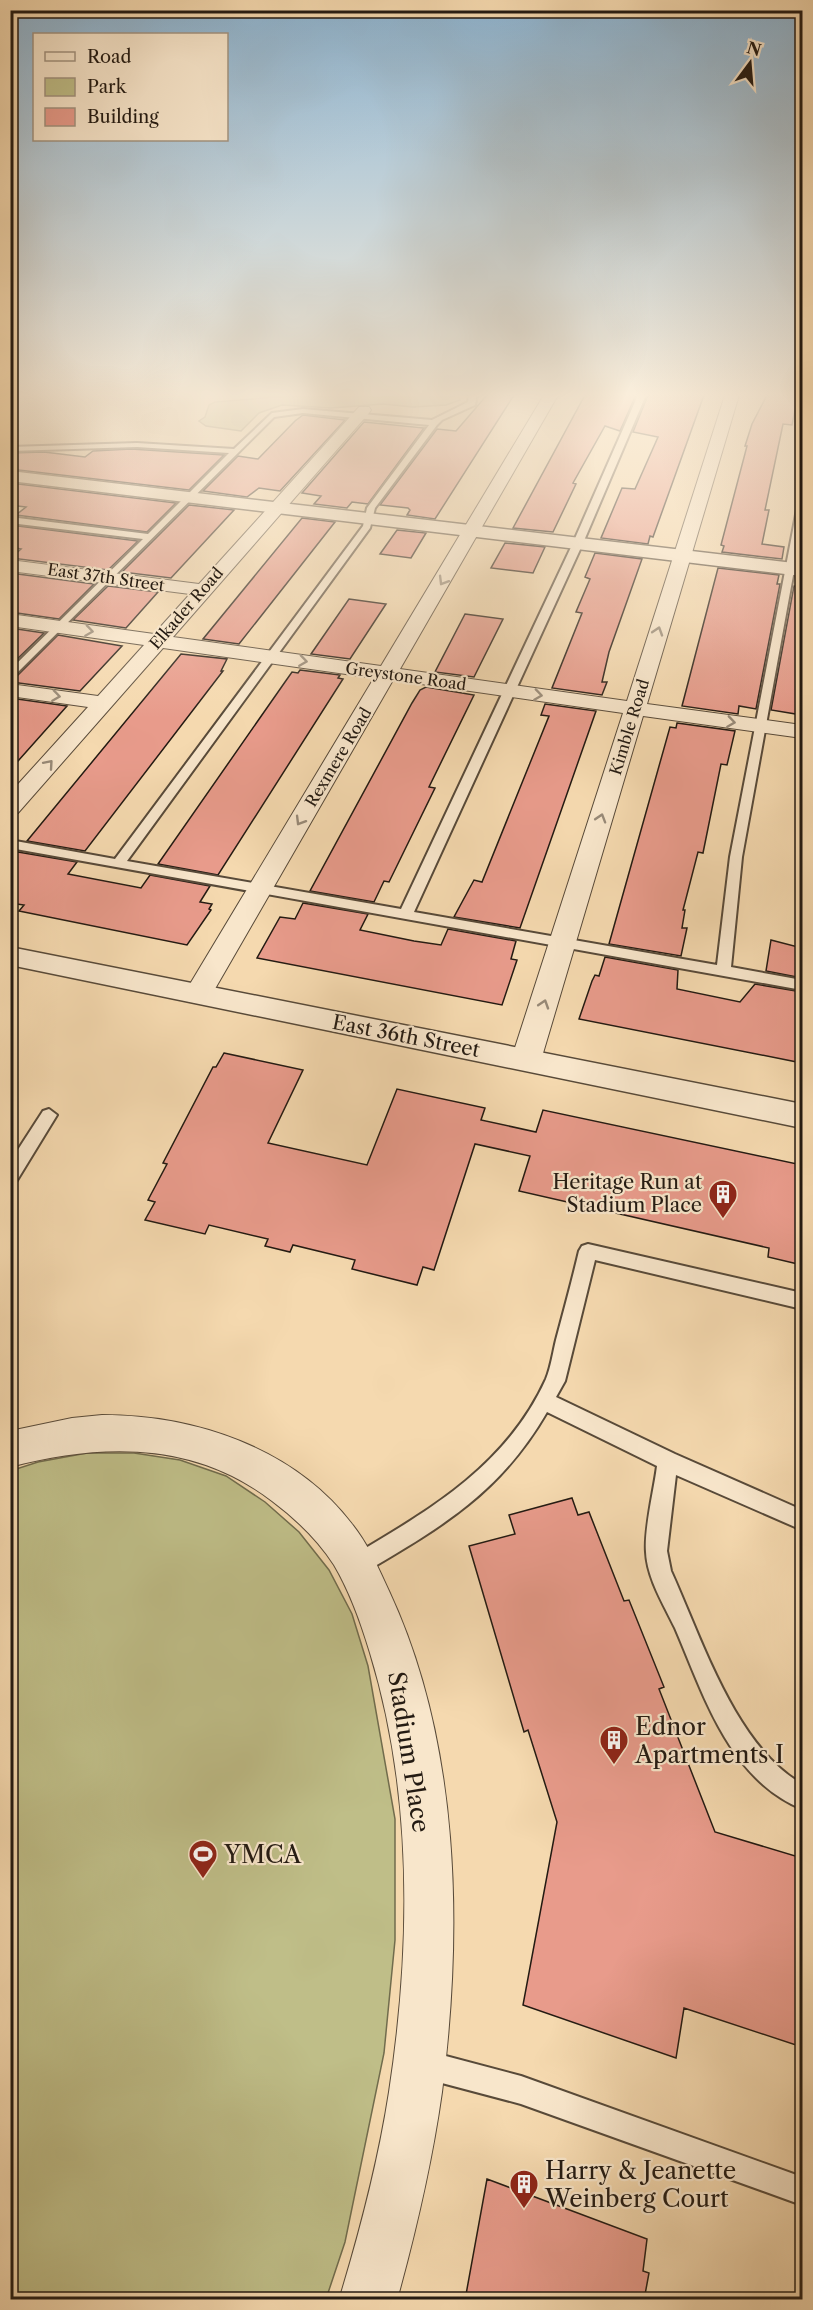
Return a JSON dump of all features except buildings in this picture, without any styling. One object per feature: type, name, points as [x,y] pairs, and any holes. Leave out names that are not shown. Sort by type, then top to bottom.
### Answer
[{"type":"street","points":[[239,503],[797,569]]},
{"type":"street","name":"Elkader Road","points":[[10,808],[280,503]]},
{"type":"street","name":"Rexmere Road","points":[[198,994],[488,503]]},
{"type":"street","name":"Kimble Road","points":[[526,1060],[699,503]]},
{"type":"street","name":"East 37th Street","points":[[10,565],[202,590]]},
{"type":"street","name":"Greystone Road","points":[[10,620],[802,732]]},
{"type":"street","points":[[10,690],[102,703]]},
{"type":"street","name":"East 36th Street","points":[[10,956],[802,1116]]},
{"type":"street","name":"Stadium Place","points":[[10,1449],[78,1434],[131,1432],[182,1437],[225,1451],[266,1473],[303,1501],[330,1529],[357,1565],[393,1659],[417,1768],[427,1866],[427,1962],[419,2063],[385,2241],[368,2300]]},
{"type":"lane","points":[[10,677],[183,503]]},
{"type":"lane","points":[[119,863],[367,526],[371,508],[375,503]]},
{"type":"lane","points":[[406,914],[595,503]]},
{"type":"lane","points":[[723,971],[736,857],[797,569],[802,504]]},
{"type":"lane","points":[[10,520],[149,537]]},
{"type":"lane","points":[[10,844],[802,985]]},
{"type":"lane","points":[[10,1177],[49,1115]]},
{"type":"lane","points":[[357,1565],[438,1517],[467,1495],[502,1461],[545,1401],[563,1358],[588,1251],[802,1301]]},
{"type":"lane","points":[[545,1401],[668,1461],[802,1520]]},
{"type":"lane","points":[[668,1461],[656,1551],[661,1572],[730,1727],[744,1749],[772,1778],[802,1797]]},
{"type":"lane","points":[[419,2063],[521,2090],[802,2191]]},
{"type":"green space","name":"YMCA","points":[[87,1453],[134,1453],[180,1460],[226,1476],[265,1502],[299,1532],[329,1570],[352,1614],[368,1666],[395,1819],[395,1940],[384,2053],[345,2242],[326,2299],[11,2299],[10,1471],[38,1462]]},
{"type":"place","name":"Heritage Run at Stadium Place","points":[[723,1220]]},
{"type":"place","name":"Ednor Apartments I","points":[[614,1766]]},
{"type":"place","name":"YMCA","points":[[203,1880]]},
{"type":"place","name":"Harry & Jeanette Weinberg Court","points":[[524,2210]]}]
